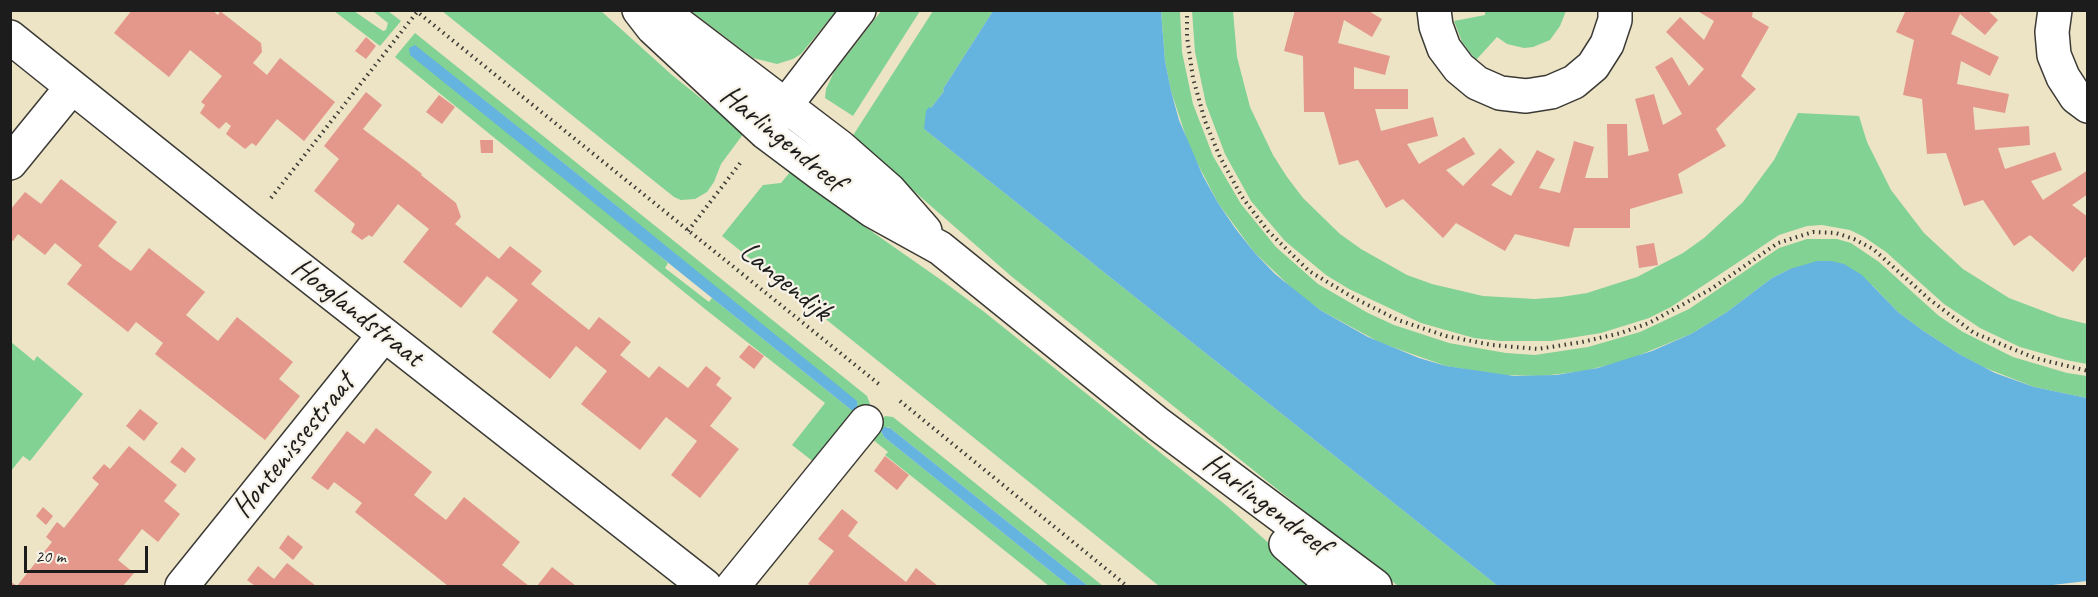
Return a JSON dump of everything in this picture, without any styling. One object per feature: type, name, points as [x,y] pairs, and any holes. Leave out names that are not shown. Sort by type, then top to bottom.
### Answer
[{"type":"street","name":"Harlingendreef","points":[[639,10],[653,28],[765,132],[873,211],[940,248]]},
{"type":"street","name":"Harlingendreef","points":[[658,10],[840,147],[889,190],[940,248],[1158,424],[1375,586]]},
{"type":"street","points":[[765,132],[859,10]]},
{"type":"street","points":[[1434,10],[1436,26],[1444,48],[1458,68],[1477,82],[1500,93],[1526,96],[1551,92],[1574,82],[1593,66],[1607,44],[1615,20],[1615,10]]},
{"type":"street","points":[[2055,10],[2052,32],[2054,55],[2062,77],[2076,97],[2088,106]]},
{"type":"street","name":"Hooglandstraat","points":[[10,37],[247,227],[705,586]]},
{"type":"street","points":[[10,163],[72,87]]},
{"type":"street","name":"Hontenissestraat","points":[[182,586],[384,334]]},
{"type":"street","points":[[733,586],[866,422]]},
{"type":"street","name":"Harlingendreef","points":[[1158,424],[1334,586]]},
{"type":"path","points":[[1187,10],[1187,36],[1193,78],[1205,121],[1220,157],[1242,197],[1268,231],[1309,271],[1354,298],[1398,320],[1446,336],[1492,345],[1538,349],[1582,342],[1621,333],[1649,323],[1711,289],[1778,243],[1813,232],[1836,233],[1854,238],[1873,249],[1929,299],[1974,333],[2035,358],[2088,371]]},
{"type":"path","points":[[247,227],[416,11]]},
{"type":"path","name":"Langendijk","points":[[416,11],[889,393]]},
{"type":"path","points":[[688,231],[765,132]]},
{"type":"path","points":[[898,400],[1127,586]]},
{"type":"green space","points":[[882,10],[920,11],[853,116],[825,98],[826,89],[834,72]]},
{"type":"green space","points":[[1485,10],[1566,11],[1560,26],[1550,40],[1524,48],[1507,44],[1497,37],[1476,60],[1462,42],[1454,21],[1485,15]]},
{"type":"green space","points":[[334,11],[354,11],[383,31],[386,30],[388,23],[373,11],[388,11],[401,21],[380,46]]},
{"type":"green space","points":[[442,11],[601,11],[672,75],[744,133],[721,164],[707,192],[695,199],[681,200],[674,197]]},
{"type":"green space","points":[[691,11],[836,11],[801,54],[777,64],[753,58]]},
{"type":"green space","points":[[933,11],[993,11],[931,108],[924,129],[1498,586],[1398,586],[1011,276],[852,137]]},
{"type":"green space","points":[[1161,11],[1180,11],[1182,52],[1193,104],[1213,156],[1241,204],[1276,247],[1318,284],[1394,325],[1449,343],[1506,353],[1535,355],[1588,347],[1640,332],[1689,309],[1779,248],[1807,239],[1837,239],[1851,243],[1879,262],[1939,316],[1963,332],[2013,357],[2067,373],[2087,376],[2087,398],[2034,387],[1983,367],[1922,330],[1898,312],[1872,285],[1790,269],[1772,278],[1727,312],[1691,334],[1625,361],[1584,371],[1542,376],[1501,375],[1446,366],[1381,343],[1320,310],[1298,294],[1254,252],[1218,203],[1190,149],[1171,91],[1165,61]]},
{"type":"green space","points":[[1192,11],[1233,11],[1237,57],[1250,107],[1273,155],[1303,198],[1340,234],[1361,249],[1407,275],[1432,284],[1483,296],[1535,299],[1587,293],[1637,277],[1683,253],[1704,238],[1743,202],[1774,160],[1798,113],[1859,116],[1867,142],[1891,190],[1924,233],[1963,269],[2009,298],[2059,317],[2087,324],[2087,364],[2020,347],[1980,328],[1944,304],[1886,252],[1864,237],[1850,230],[1822,225],[1807,226],[1779,235],[1671,307],[1649,318],[1601,333],[1551,341],[1501,341],[1474,338],[1421,323],[1349,289],[1326,275],[1285,241],[1251,201],[1225,154],[1206,104],[1195,52]]},
{"type":"green space","points":[[415,33],[867,396],[870,404],[868,407],[815,463],[792,445],[825,403],[705,309],[395,57]],"holes":[[[414,45],[575,172],[858,404],[850,409],[712,298],[709,302],[665,268],[668,263]]]},
{"type":"green space","points":[[791,171],[851,217],[983,311],[1227,506],[1317,586],[1159,586],[722,236],[763,185],[781,183]]},
{"type":"green space","points":[[11,342],[34,361],[37,356],[83,394],[30,461],[23,456],[11,471]]},
{"type":"green space","points":[[885,416],[893,417],[1103,586],[1088,586],[890,428],[881,431],[884,437],[1069,586],[1049,586],[885,455],[888,452],[871,438],[871,433]]},
{"type":"water","points":[[993,11],[1161,11],[1165,61],[1179,120],[1203,176],[1235,228],[1275,274],[1320,310],[1368,337],[1419,358],[1446,366],[1514,376],[1556,375],[1598,368],[1652,351],[1691,334],[1727,312],[1772,278],[1790,269],[1817,261],[1844,264],[1862,275],[1898,312],[1959,354],[1995,373],[2034,387],[2087,398],[2087,581],[2044,586],[1498,586],[924,129],[926,111],[944,91],[943,89]]},
{"type":"water","points":[[415,45],[857,401],[858,409],[854,411],[850,409],[410,55],[409,48]]},
{"type":"water","points":[[884,427],[890,428],[1088,586],[1069,586],[884,437],[881,431]]},
{"type":"building","points":[[132,10],[212,10],[218,15],[220,11],[261,43],[262,52],[253,63],[267,75],[280,58],[335,102],[304,141],[277,119],[256,146],[252,143],[245,149],[226,134],[231,126],[226,122],[219,129],[200,113],[205,105],[201,102],[222,76],[190,50],[169,77],[114,33]]},
{"type":"building","points":[[1295,10],[1367,10],[1382,19],[1372,37],[1344,20],[1338,43],[1390,56],[1385,75],[1354,67],[1354,89],[1408,89],[1408,109],[1375,109],[1381,131],[1433,117],[1438,136],[1407,144],[1419,164],[1464,137],[1475,154],[1446,170],[1463,186],[1500,148],[1515,162],[1491,185],[1511,196],[1537,150],[1555,159],[1539,188],[1560,193],[1574,141],[1594,147],[1585,178],[1608,178],[1607,124],[1627,124],[1628,156],[1649,151],[1635,99],[1654,94],[1663,125],[1682,114],[1655,67],[1672,57],[1689,86],[1704,69],[1666,32],[1680,17],[1704,40],[1714,21],[1696,10],[1753,10],[1752,17],[1769,27],[1741,76],[1756,89],[1716,129],[1726,146],[1678,174],[1683,193],[1630,209],[1630,228],[1574,228],[1569,247],[1515,234],[1505,251],[1456,223],[1443,238],[1403,199],[1386,208],[1358,160],[1339,165],[1324,112],[1304,112],[1303,56],[1284,51]]},
{"type":"building","points":[[1906,10],[1987,10],[1998,20],[1985,35],[1960,14],[1951,34],[1999,57],[1990,76],[1961,61],[1957,84],[2009,94],[2005,113],[1973,107],[1975,130],[2029,126],[2030,145],[1998,148],[2005,169],[2055,152],[2062,170],[2031,181],[2043,200],[2088,170],[2088,194],[2072,205],[2088,217],[2088,258],[2085,257],[2073,272],[2030,235],[2014,246],[1983,200],[1964,206],[1946,153],[1927,154],[1922,99],[1903,95],[1914,40],[1896,32]]},
{"type":"building","points":[[366,37],[376,46],[366,59],[355,51]]},
{"type":"building","points":[[366,92],[382,105],[363,129],[456,203],[461,217],[455,224],[499,259],[510,246],[542,271],[531,284],[589,330],[599,317],[631,342],[620,355],[649,378],[659,366],[688,388],[706,366],[721,378],[716,385],[732,398],[710,426],[739,449],[700,498],[671,475],[697,441],[666,417],[640,450],[581,404],[607,371],[576,346],[550,379],[492,332],[518,300],[503,288],[487,276],[461,308],[403,262],[429,229],[398,204],[372,237],[369,235],[362,240],[351,232],[355,224],[314,191],[339,159],[324,146]]},
{"type":"building","points":[[439,95],[455,107],[442,124],[426,112]]},
{"type":"building","points":[[480,140],[493,140],[493,153],[481,153]]},
{"type":"building","points":[[61,179],[117,222],[98,246],[114,259],[131,271],[149,248],[205,292],[186,315],[218,341],[237,317],[293,362],[279,379],[300,396],[265,440],[155,354],[163,343],[136,322],[128,332],[67,284],[82,265],[55,243],[45,255],[18,234],[13,241],[10,239],[10,210],[25,192],[41,204]]},
{"type":"building","points":[[1654,243],[1658,265],[1639,268],[1636,246]]},
{"type":"building","points":[[749,345],[764,356],[754,369],[739,357]]},
{"type":"building","points":[[140,409],[158,423],[144,441],[126,426]]},
{"type":"building","points":[[376,428],[432,472],[414,495],[446,520],[464,497],[520,542],[502,565],[529,586],[448,586],[355,512],[362,503],[334,482],[328,490],[311,478],[347,431],[364,444]]},
{"type":"building","points":[[129,446],[177,485],[164,501],[180,514],[158,542],[142,529],[118,560],[134,573],[123,586],[17,586],[52,542],[46,537],[57,522],[64,528],[99,484],[92,478],[104,464],[110,469]]},
{"type":"building","points":[[182,447],[196,459],[185,473],[170,462]]},
{"type":"building","points":[[885,456],[909,475],[897,490],[874,471]]},
{"type":"building","points":[[43,507],[53,516],[46,525],[36,516]]},
{"type":"building","points":[[842,509],[858,522],[848,536],[906,582],[916,568],[938,586],[812,586],[808,584],[834,551],[818,539]]},
{"type":"building","points":[[288,535],[303,547],[293,560],[279,548]]},
{"type":"building","points":[[287,563],[316,586],[255,586],[247,580],[258,566],[274,579]]},
{"type":"building","points":[[552,567],[576,586],[537,586]]}]
